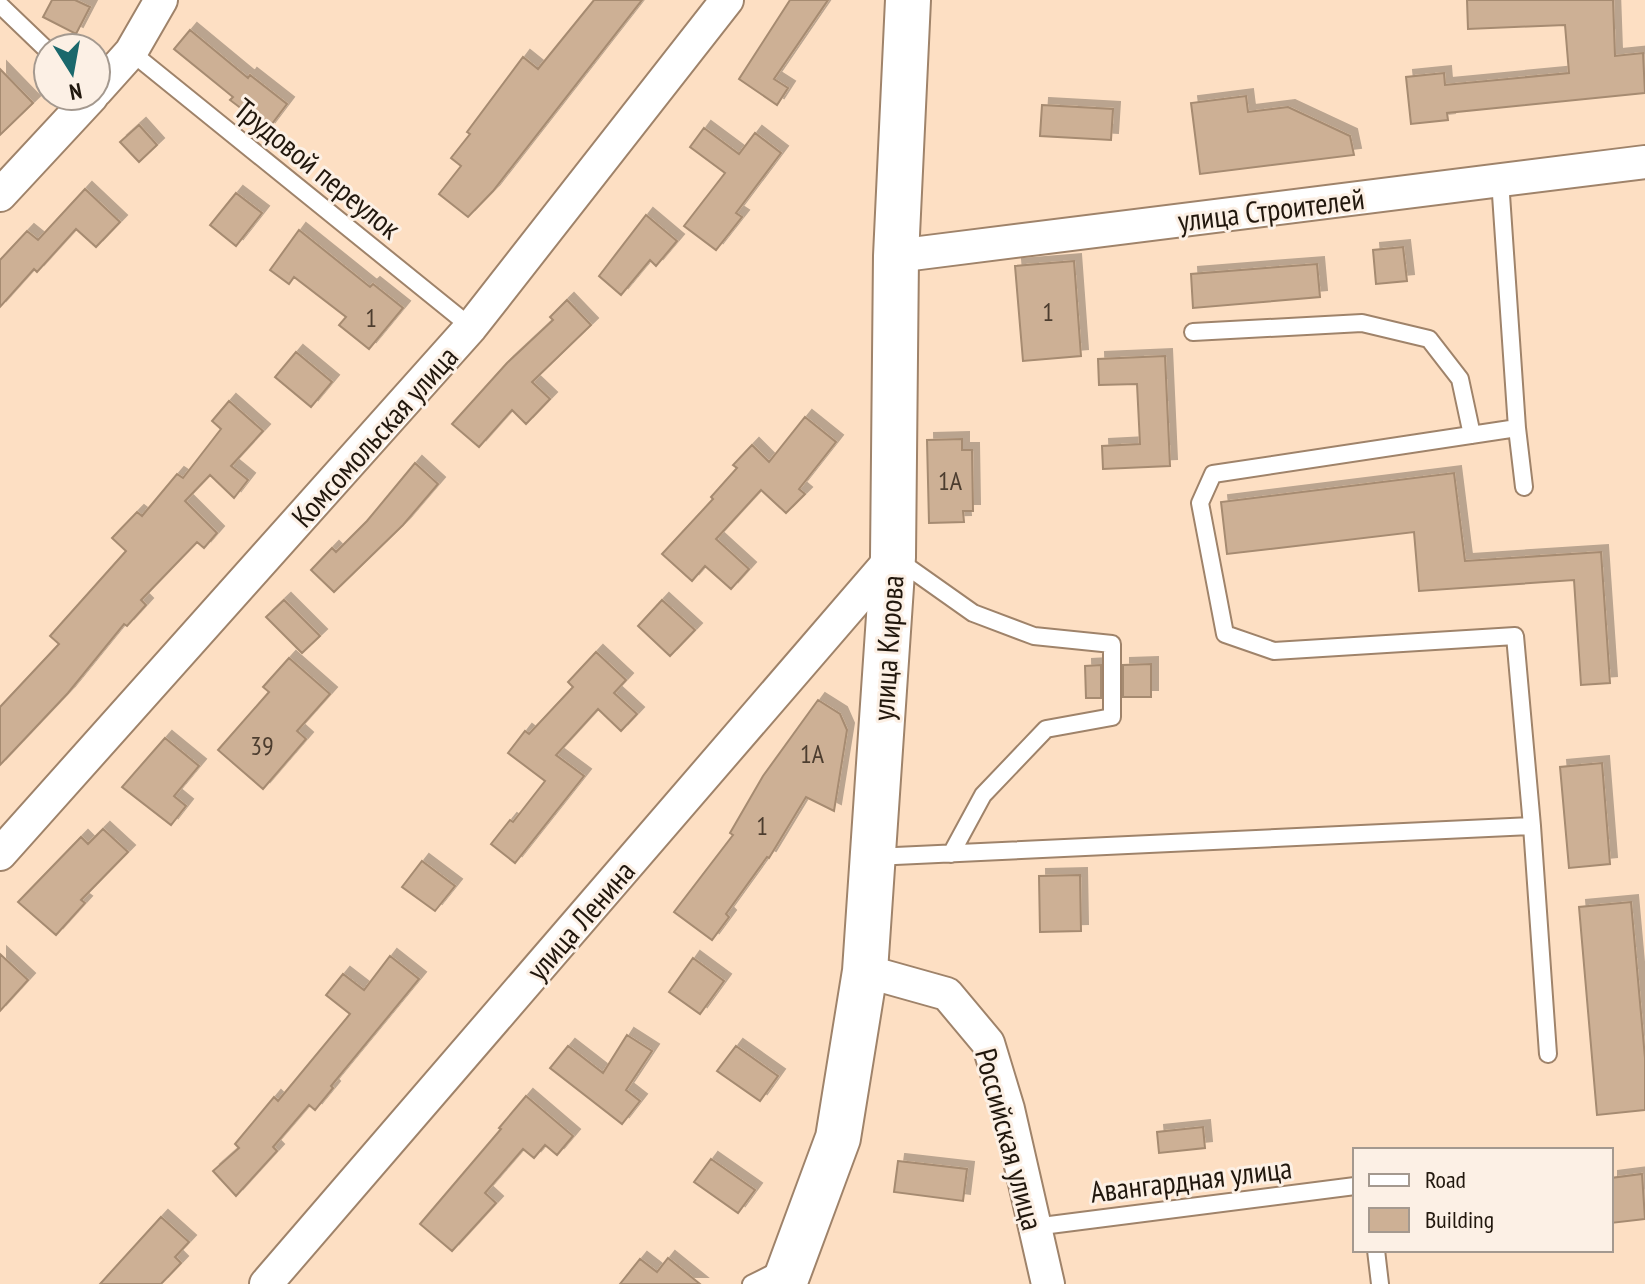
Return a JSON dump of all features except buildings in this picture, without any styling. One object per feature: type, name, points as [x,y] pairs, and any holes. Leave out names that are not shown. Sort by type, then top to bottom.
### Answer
[{"type":"main road","name":"улица Кирова","points":[[789,1274],[838,1138],[865,971],[893,557],[896,256],[908,0]]},
{"type":"street","points":[[112,73],[131,52],[161,0]]},
{"type":"street","name":"Комсомольская улица","points":[[0,854],[471,327],[727,0]]},
{"type":"street","points":[[0,195],[77,112]]},
{"type":"street","name":"улица Строителей","points":[[896,256],[1645,162]]},
{"type":"street","name":"улица Ленина","points":[[266,1284],[893,557]]},
{"type":"street","name":"Российская улица","points":[[865,971],[947,994],[988,1043],[1008,1109],[1048,1284]]},
{"type":"lane","points":[[0,5],[32,36]]},
{"type":"lane","name":"Трудовой переулок","points":[[131,52],[471,327]]},
{"type":"lane","points":[[1500,180],[1524,487]]},
{"type":"lane","points":[[1193,332],[1362,323],[1429,339],[1460,379],[1472,435]]},
{"type":"lane","points":[[1517,428],[1213,474],[1200,503],[1225,634],[1274,651],[1515,636],[1548,1054]]},
{"type":"lane","points":[[893,557],[973,613],[1034,636],[1112,644],[1112,717],[1046,729],[983,795],[951,854]]},
{"type":"lane","points":[[873,857],[1532,826]]},
{"type":"lane","name":"Авангардная улица","points":[[1034,1227],[1353,1186]]},
{"type":"lane","points":[[1376,1252],[1380,1284]]},
{"type":"lane","points":[[751,1284],[789,1274]]}]
